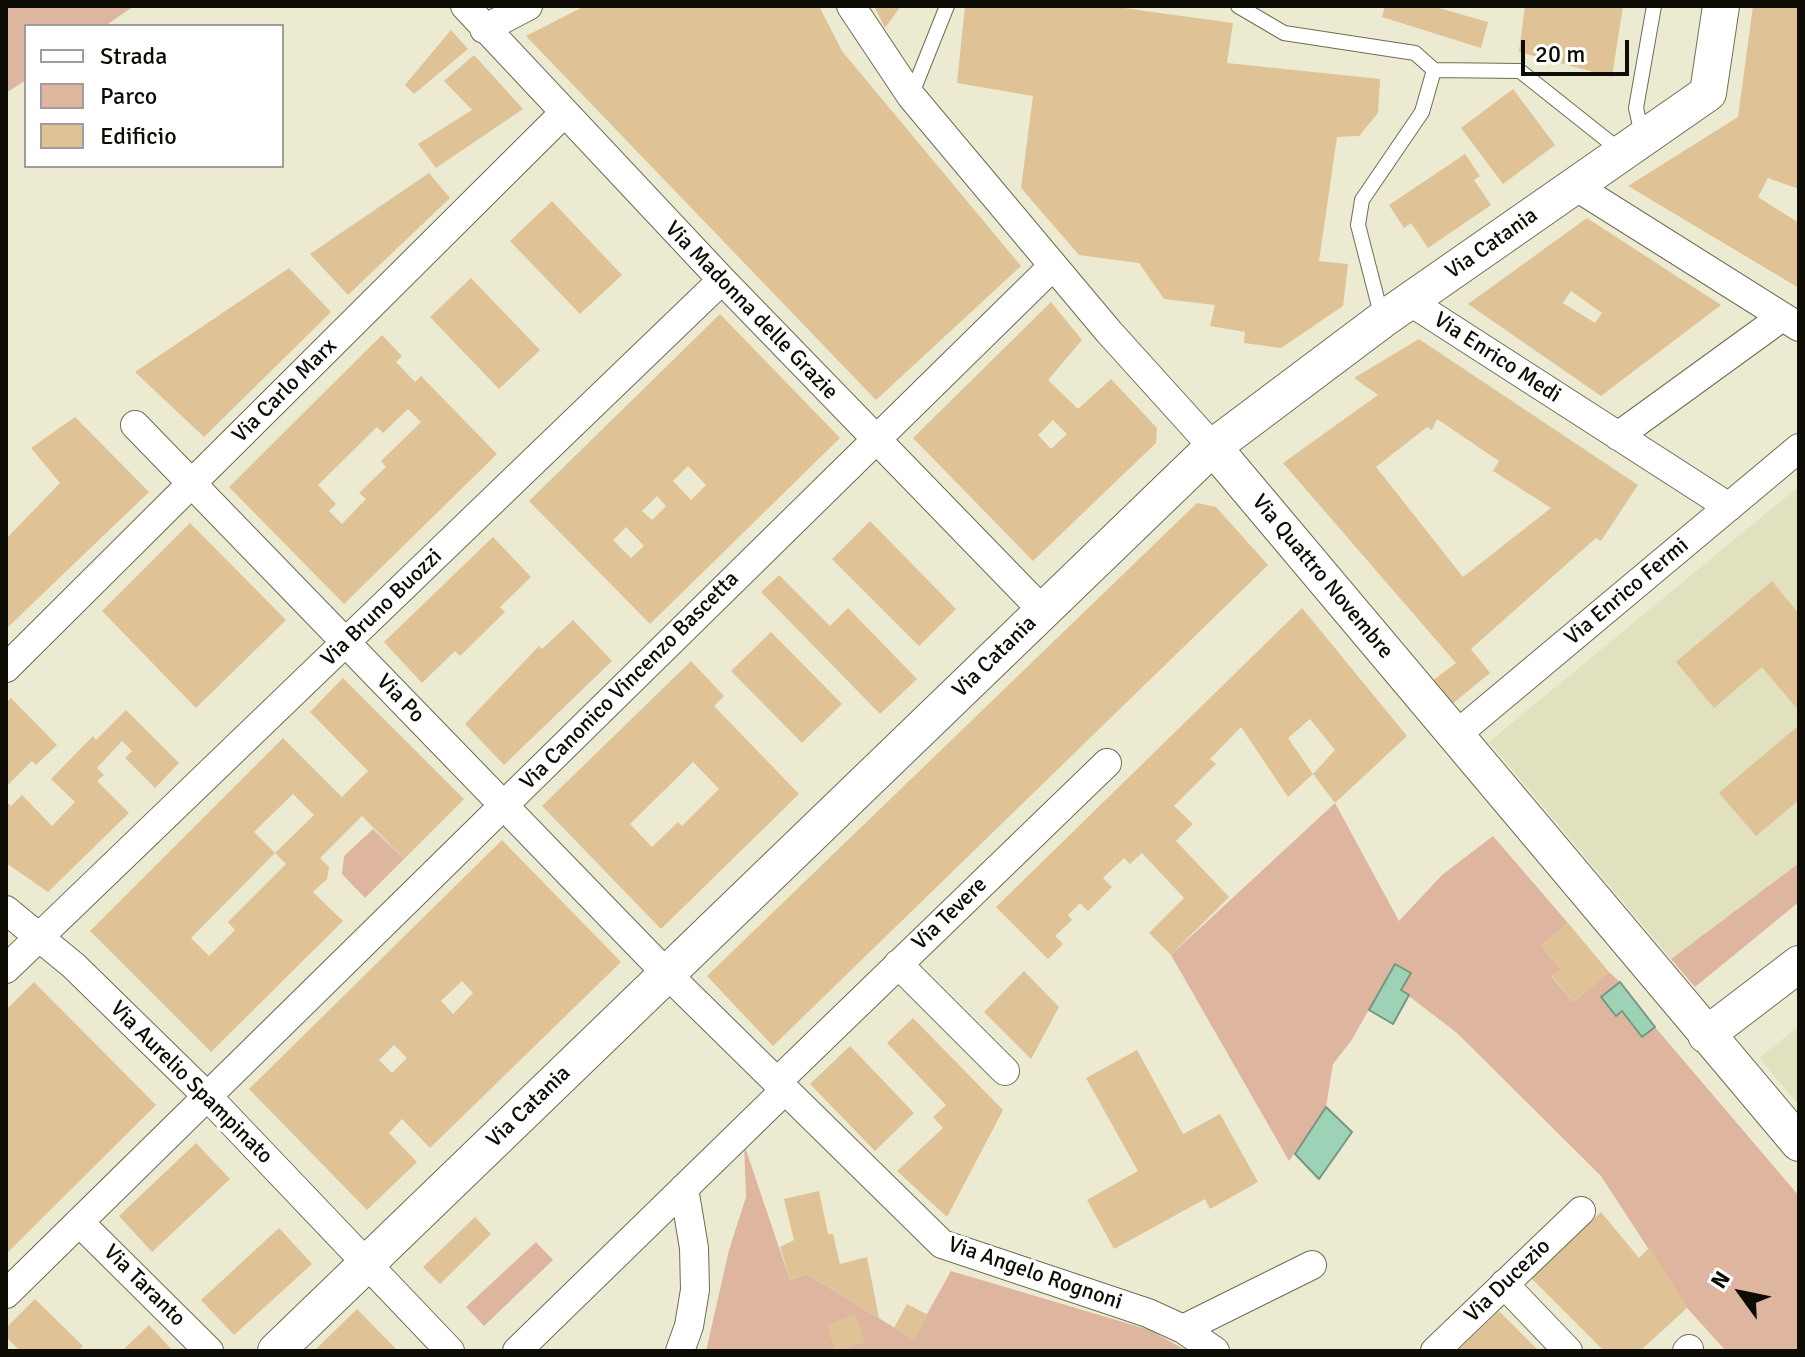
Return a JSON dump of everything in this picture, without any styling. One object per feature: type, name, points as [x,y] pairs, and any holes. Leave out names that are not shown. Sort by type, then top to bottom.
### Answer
[{"type":"street","name":"Via Madonna delle Grazie","points":[[465,6],[722,280],[1043,611]]},
{"type":"street","points":[[484,29],[528,6]]},
{"type":"street","name":"Via Quattro Novembre","points":[[851,6],[911,96],[1053,266],[1213,447],[1799,1143]]},
{"type":"street","name":"Via Catania","points":[[276,1351],[1213,447],[1396,311],[1708,93],[1721,6]]},
{"type":"street","name":"Via Carlo Marx","points":[[6,668],[564,113]]},
{"type":"street","points":[[1575,186],[1791,322],[1618,436]]},
{"type":"street","name":"Via Canonico Vincenzo Bascetta","points":[[6,1294],[1053,266]]},
{"type":"street","name":"Via Bruno Buozzi","points":[[6,969],[722,280]]},
{"type":"street","name":"Via Enrico Medi","points":[[1396,311],[1585,414],[1729,507]]},
{"type":"street","name":"Via Po","points":[[135,425],[666,973]]},
{"type":"street","name":"Via Enrico Fermi","points":[[1456,735],[1799,448]]},
{"type":"street","name":"Via Tevere","points":[[517,1351],[788,1084],[898,964],[1107,763]]},
{"type":"street","name":"Via Aurelio Spampinato","points":[[6,910],[42,936],[208,1097],[450,1351]]},
{"type":"street","points":[[898,964],[1005,1071]]},
{"type":"street","points":[[1706,1035],[1799,964]]},
{"type":"street","name":"Via Angelo Rognoni","points":[[666,973],[788,1084],[942,1244],[1148,1313],[1183,1329],[1215,1351]]},
{"type":"street","points":[[680,1351],[689,1326],[695,1290],[694,1248],[684,1188]]},
{"type":"street","name":"Via Ducezio","points":[[1435,1351],[1581,1211]]},
{"type":"street","name":"Via Taranto","points":[[79,1222],[209,1351]]},
{"type":"street","points":[[1183,1329],[1312,1265]]},
{"type":"street","points":[[1504,1284],[1568,1351]]},
{"type":"lane","points":[[911,96],[947,6]]},
{"type":"lane","points":[[1238,6],[1284,33],[1415,53],[1434,70],[1520,71],[1633,146],[1636,108],[1654,6]]},
{"type":"lane","points":[[1396,311],[1358,225],[1362,200],[1422,112],[1434,70]]},
{"type":"shaded area","points":[[1799,486],[1799,863],[1671,959],[1489,742]]},
{"type":"shaded area","points":[[1395,964],[1411,973],[1401,990],[1409,995],[1393,1024],[1369,1010]]},
{"type":"shaded area","points":[[1620,982],[1655,1027],[1642,1037],[1622,1011],[1616,1016],[1601,997]]},
{"type":"shaded area","points":[[1799,1026],[1799,1105],[1759,1058]]},
{"type":"shaded area","points":[[1326,1107],[1352,1132],[1319,1179],[1295,1154]]},
{"type":"green space","points":[[6,6],[134,6],[108,24],[24,24],[24,81],[6,93]]},
{"type":"green space","points":[[1335,803],[1399,921],[1442,875],[1493,836],[1568,923],[1541,946],[1561,969],[1552,977],[1573,1002],[1609,972],[1620,982],[1601,998],[1615,1015],[1622,1011],[1642,1037],[1655,1027],[1799,1196],[1799,1351],[1726,1351],[1687,1308],[1601,1176],[1457,1033],[1401,990],[1411,973],[1395,964],[1351,1041],[1333,1064],[1326,1107],[1289,1161],[1171,955]]},
{"type":"green space","points":[[373,829],[404,859],[365,898],[342,874],[344,856]]},
{"type":"green space","points":[[1799,863],[1799,902],[1695,987],[1671,959]]},
{"type":"green space","points":[[744,1144],[790,1280],[807,1274],[913,1339],[951,1271],[1150,1330],[1187,1351],[706,1351],[729,1250],[746,1197]]},
{"type":"green space","points":[[536,1242],[553,1260],[484,1326],[466,1307]]},
{"type":"building","points":[[585,6],[819,6],[842,51],[1021,266],[876,400],[526,36]]},
{"type":"building","points":[[874,6],[901,6],[885,28]]},
{"type":"building","points":[[965,6],[1109,6],[1233,23],[1227,63],[1380,79],[1378,113],[1359,136],[1337,137],[1319,261],[1348,264],[1343,306],[1281,348],[1244,343],[1245,332],[1210,326],[1215,305],[1164,299],[1139,263],[1079,255],[1021,188],[1033,96],[957,83]]},
{"type":"building","points":[[1385,6],[1432,6],[1488,22],[1481,48],[1382,17]]},
{"type":"building","points":[[1525,6],[1623,6],[1612,77],[1519,52]]},
{"type":"building","points":[[1753,6],[1799,6],[1799,189],[1768,178],[1758,197],[1799,223],[1799,288],[1628,186],[1738,117]]},
{"type":"building","points":[[451,30],[468,49],[414,94],[405,85]]},
{"type":"building","points":[[474,55],[523,109],[436,168],[418,144],[472,110],[444,81]]},
{"type":"building","points":[[1513,89],[1555,145],[1503,184],[1461,128]]},
{"type":"building","points":[[1465,154],[1480,176],[1474,180],[1491,205],[1428,248],[1411,223],[1404,228],[1389,205]]},
{"type":"building","points":[[429,173],[450,198],[348,295],[310,254]]},
{"type":"building","points":[[552,201],[622,275],[580,314],[510,241]]},
{"type":"building","points":[[1587,218],[1721,305],[1601,396],[1468,304]],"holes":[[[1571,291],[1602,313],[1595,323],[1563,303]]]},
{"type":"building","points":[[289,268],[331,312],[204,437],[135,372]]},
{"type":"building","points":[[471,278],[540,350],[499,389],[430,317]]},
{"type":"building","points":[[1051,302],[1082,340],[1048,380],[1078,409],[1111,379],[1157,428],[1156,443],[1033,561],[913,438]],"holes":[[[1053,420],[1067,434],[1051,449],[1038,435]]]},
{"type":"building","points":[[720,314],[840,438],[650,624],[529,501]],"holes":[[[688,466],[706,485],[691,500],[673,481]],[[657,496],[666,506],[652,520],[642,511]],[[626,527],[644,546],[631,558],[613,540]]]},
{"type":"building","points":[[382,335],[402,356],[396,362],[415,382],[421,376],[497,454],[344,604],[229,487]],"holes":[[[408,409],[421,422],[381,461],[386,467],[359,493],[366,499],[342,524],[329,511],[336,504],[318,485],[377,427],[383,433]]]},
{"type":"building","points":[[1419,339],[1638,485],[1601,541],[1596,538],[1471,649],[1490,673],[1451,705],[1432,681],[1456,663],[1283,463],[1378,395],[1354,378]],"holes":[[[1437,419],[1499,461],[1493,471],[1551,508],[1463,577],[1376,467],[1427,427],[1432,430]]]},
{"type":"building","points":[[75,417],[149,492],[6,629],[6,539],[60,483],[31,448]]},
{"type":"building","points":[[1197,503],[1216,507],[1268,565],[773,1046],[707,976]]},
{"type":"building","points":[[870,521],[956,609],[919,646],[832,559]]},
{"type":"building","points":[[190,523],[286,620],[196,708],[102,611]]},
{"type":"building","points":[[493,537],[531,577],[500,607],[505,612],[460,656],[455,651],[422,683],[384,642]]},
{"type":"building","points":[[779,575],[830,626],[848,608],[917,679],[880,714],[761,592]]},
{"type":"building","points":[[1772,581],[1799,614],[1799,711],[1762,667],[1714,708],[1676,662]]},
{"type":"building","points":[[1302,608],[1407,736],[1335,803],[1313,774],[1288,797],[1241,727],[1210,759],[1216,764],[1174,806],[1193,824],[1176,841],[1229,897],[1171,955],[1149,933],[1184,898],[1142,853],[1130,864],[1124,858],[1103,878],[1112,887],[1088,911],[1080,903],[1068,915],[1072,920],[1055,936],[1063,944],[1048,959],[996,907]],"holes":[[[1310,719],[1335,750],[1313,774],[1288,738]]]},
{"type":"building","points":[[573,620],[612,661],[504,765],[465,724],[539,646],[542,649]]},
{"type":"building","points":[[771,632],[842,704],[802,743],[731,671]]},
{"type":"building","points":[[691,661],[724,696],[714,706],[799,794],[661,929],[542,806]],"holes":[[[693,762],[719,789],[682,826],[678,822],[652,847],[630,824]]]},
{"type":"building","points":[[343,678],[464,799],[404,859],[362,816],[320,858],[329,867],[327,879],[313,892],[343,921],[211,1052],[90,931],[283,738],[342,797],[368,771],[310,712]],"holes":[[[293,794],[314,815],[275,853],[254,832]],[[275,853],[286,864],[228,922],[235,930],[209,956],[191,938]]]},
{"type":"building","points":[[11,698],[57,745],[36,765],[32,761],[6,787],[6,703]]},
{"type":"building","points":[[126,710],[179,763],[155,788],[125,758],[132,751],[122,741],[97,768],[104,775],[97,781],[129,813],[48,892],[6,863],[6,801],[11,806],[22,795],[52,826],[75,802],[51,779],[93,736],[96,740]]},
{"type":"building","points":[[1799,725],[1799,800],[1756,836],[1719,793]]},
{"type":"building","points":[[502,840],[621,962],[430,1148],[402,1119],[389,1133],[417,1162],[367,1210],[249,1089]],"holes":[[[462,981],[473,993],[453,1014],[441,1001]],[[394,1045],[407,1058],[392,1073],[379,1060]]]},
{"type":"building","points":[[1568,923],[1609,972],[1573,1002],[1552,976],[1561,969],[1541,946]]},
{"type":"building","points":[[1024,971],[1059,1007],[1031,1059],[984,1012]]},
{"type":"building","points":[[34,982],[156,1105],[6,1254],[6,1010]]},
{"type":"building","points":[[913,1018],[1003,1110],[947,1217],[897,1171],[943,1128],[933,1117],[946,1105],[887,1043]]},
{"type":"building","points":[[850,1046],[914,1113],[875,1151],[810,1084]]},
{"type":"building","points":[[1137,1050],[1183,1134],[1220,1114],[1258,1182],[1210,1209],[1205,1199],[1114,1249],[1087,1200],[1138,1171],[1086,1078]]},
{"type":"building","points":[[196,1143],[230,1179],[152,1252],[119,1216]]},
{"type":"building","points":[[819,1191],[828,1234],[833,1234],[840,1264],[867,1257],[879,1318],[807,1274],[790,1280],[780,1247],[794,1240],[784,1199]]},
{"type":"building","points":[[1601,1212],[1639,1258],[1650,1247],[1687,1308],[1640,1351],[1604,1351],[1531,1278]]},
{"type":"building","points":[[475,1217],[491,1234],[440,1284],[423,1267]]},
{"type":"building","points":[[279,1228],[312,1264],[234,1335],[201,1300]]},
{"type":"building","points":[[35,1299],[83,1346],[78,1351],[20,1351],[6,1337],[6,1328]]},
{"type":"building","points":[[907,1304],[928,1315],[914,1340],[894,1328]]},
{"type":"building","points":[[357,1309],[398,1351],[314,1351]]},
{"type":"building","points":[[1499,1311],[1539,1351],[1457,1351]]},
{"type":"building","points":[[855,1314],[865,1342],[836,1351],[826,1325]]},
{"type":"building","points":[[149,1325],[173,1351],[122,1351]]}]
